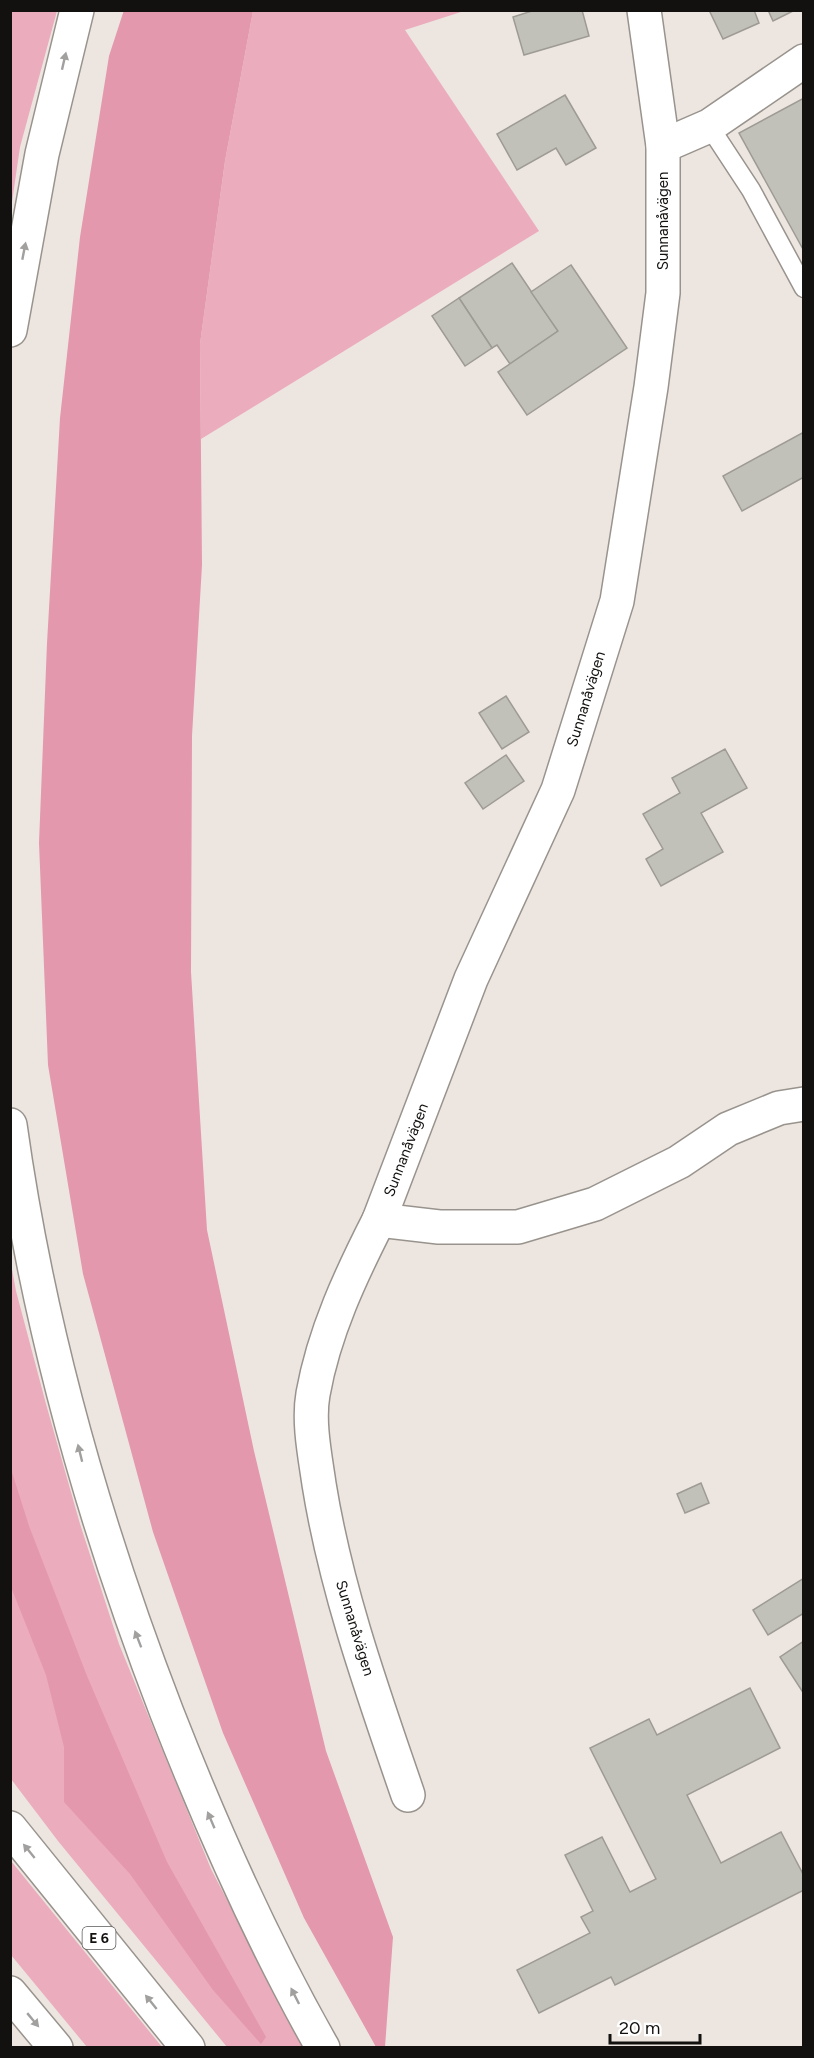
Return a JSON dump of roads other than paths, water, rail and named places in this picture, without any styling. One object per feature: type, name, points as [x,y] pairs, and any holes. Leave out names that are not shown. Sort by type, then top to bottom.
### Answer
[{"type":"main road","points":[[10,330],[42,154],[77,10]]},
{"type":"main road","name":"Sunnanåvägen","points":[[408,1795],[351,1621],[325,1523],[313,1447],[313,1396],[326,1339],[353,1271],[379,1220],[471,979],[558,790],[616,601],[651,387],[663,292],[663,146],[644,10]]},
{"type":"main road","points":[[663,146],[709,126],[804,61]]},
{"type":"main road","points":[[379,1220],[439,1227],[518,1227],[595,1204],[679,1162],[728,1129],[780,1108],[804,1104]]},
{"type":"main road","points":[[10,1125],[46,1320],[89,1490],[135,1630],[185,1760],[240,1888],[323,2048]]},
{"type":"main road","name":"E 6","points":[[10,1828],[188,2048]]},
{"type":"main road","points":[[10,1993],[56,2048]]},
{"type":"lane","points":[[709,126],[750,189],[804,288]]}]
